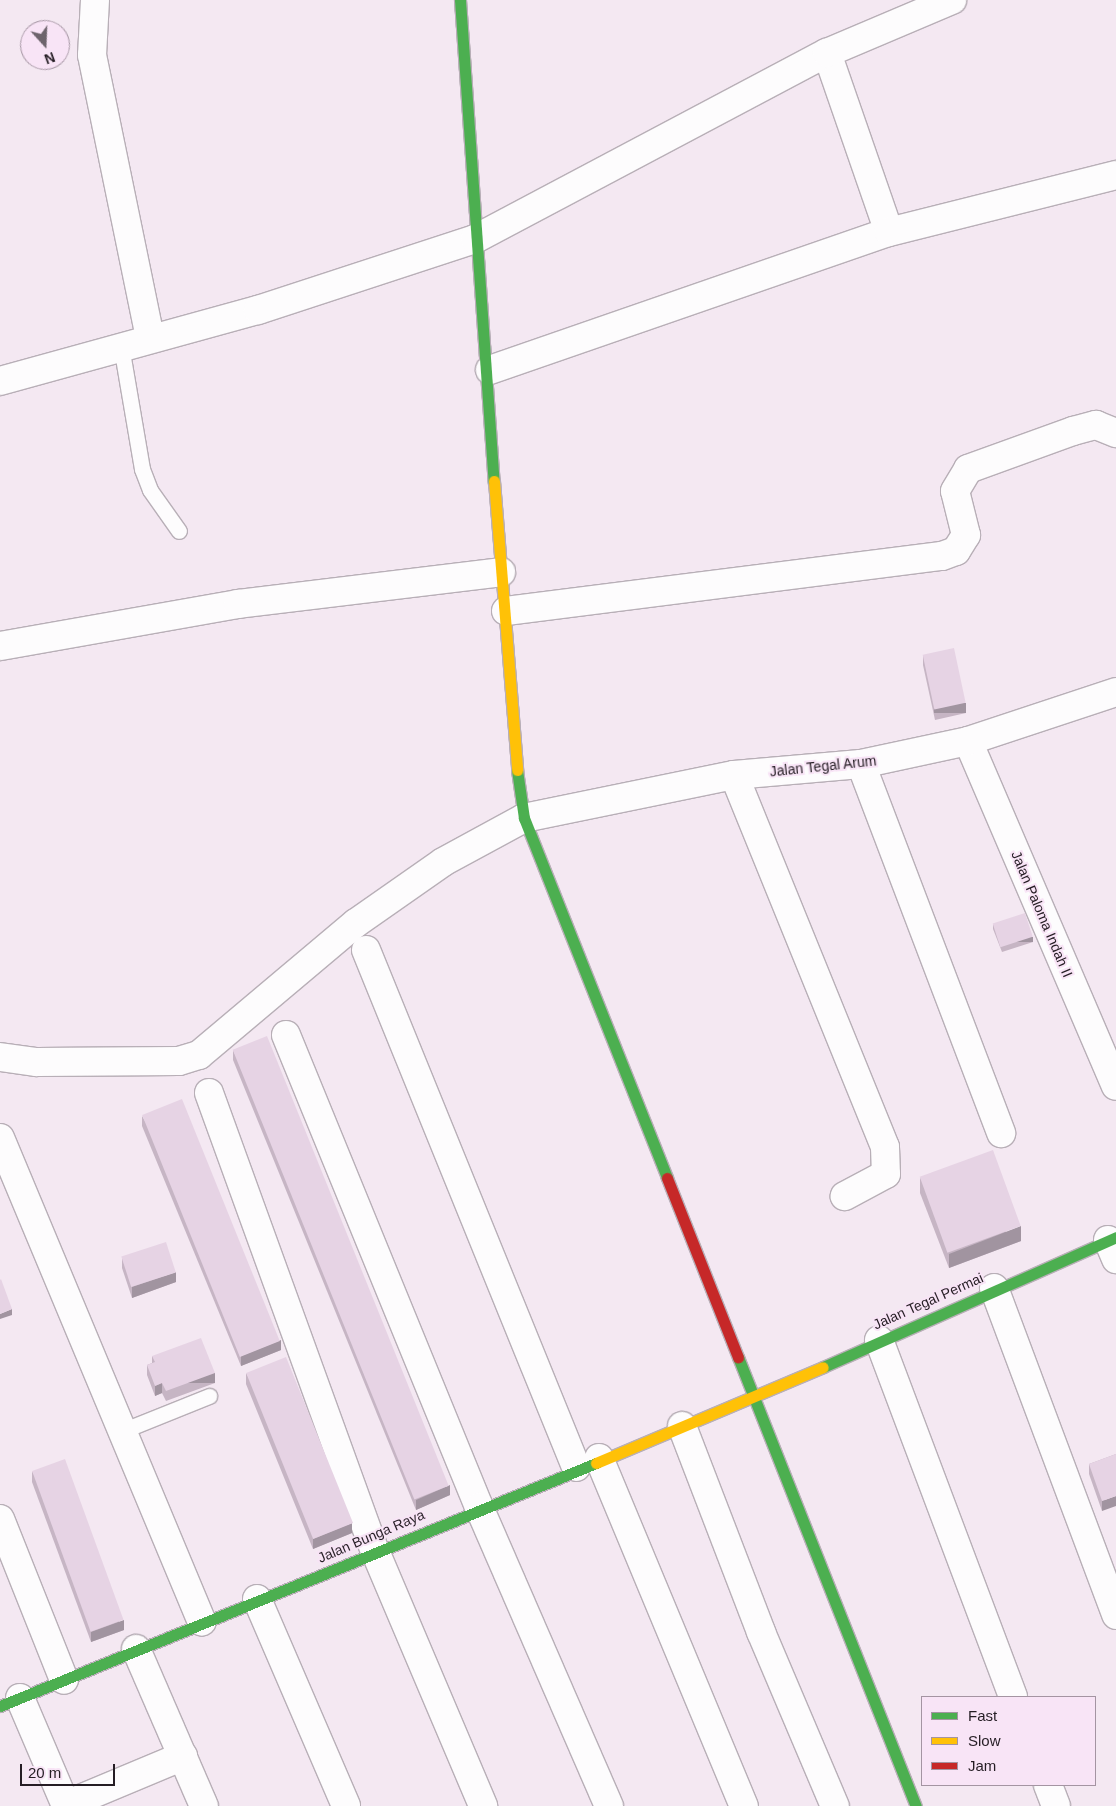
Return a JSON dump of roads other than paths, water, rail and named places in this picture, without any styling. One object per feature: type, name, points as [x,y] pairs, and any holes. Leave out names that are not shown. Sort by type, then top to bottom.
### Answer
[{"type":"street","points":[[95,0],[92,55],[150,338]]},
{"type":"street","points":[[460,0],[475,239],[490,370],[512,733],[524,818],[756,1397],[916,1806]]},
{"type":"street","points":[[0,381],[150,338],[258,310],[475,239],[827,53],[952,0]]},
{"type":"street","points":[[827,53],[889,232]]},
{"type":"street","points":[[490,370],[889,232],[1116,175]]},
{"type":"street","points":[[506,611],[942,556],[956,550],[966,535],[955,491],[968,469],[1073,430],[1096,425],[1116,433]]},
{"type":"street","points":[[0,646],[238,604],[501,572]]},
{"type":"street","name":"Jalan Tegal Arum","points":[[0,1057],[37,1062],[179,1061],[199,1055],[356,923],[443,862],[524,818],[734,775],[861,764],[968,741],[1116,692]]},
{"type":"street","name":"Jalan Paloma Indah II","points":[[968,741],[1116,1086]]},
{"type":"street","points":[[861,764],[1001,1133]]},
{"type":"street","points":[[734,775],[888,1158],[883,1177],[845,1196]]},
{"type":"street","points":[[366,950],[587,1462],[744,1806]]},
{"type":"street","points":[[286,1034],[479,1507],[609,1806]]},
{"type":"street","points":[[209,1093],[375,1551],[483,1806]]},
{"type":"street","points":[[0,1138],[202,1622]]},
{"type":"street","name":"Jalan Tegal Permai","points":[[756,1397],[994,1288],[1113,1245]]},
{"type":"street","points":[[994,1288],[1116,1615]]},
{"type":"street","points":[[878,1340],[1013,1696]]},
{"type":"street","name":"Jalan Bunga Raya","points":[[10,1702],[587,1462],[756,1397]]},
{"type":"street","points":[[682,1426],[761,1632],[835,1806]]},
{"type":"street","points":[[0,1519],[64,1680]]},
{"type":"street","points":[[257,1599],[346,1806]]},
{"type":"street","points":[[136,1650],[204,1806]]},
{"type":"street","points":[[10,1702],[66,1806],[183,1756]]},
{"type":"street","points":[[1048,1786],[1056,1806]]},
{"type":"lane","points":[[121,346],[142,469],[150,490],[180,530]]},
{"type":"lane","points":[[122,1432],[209,1396]]}]
